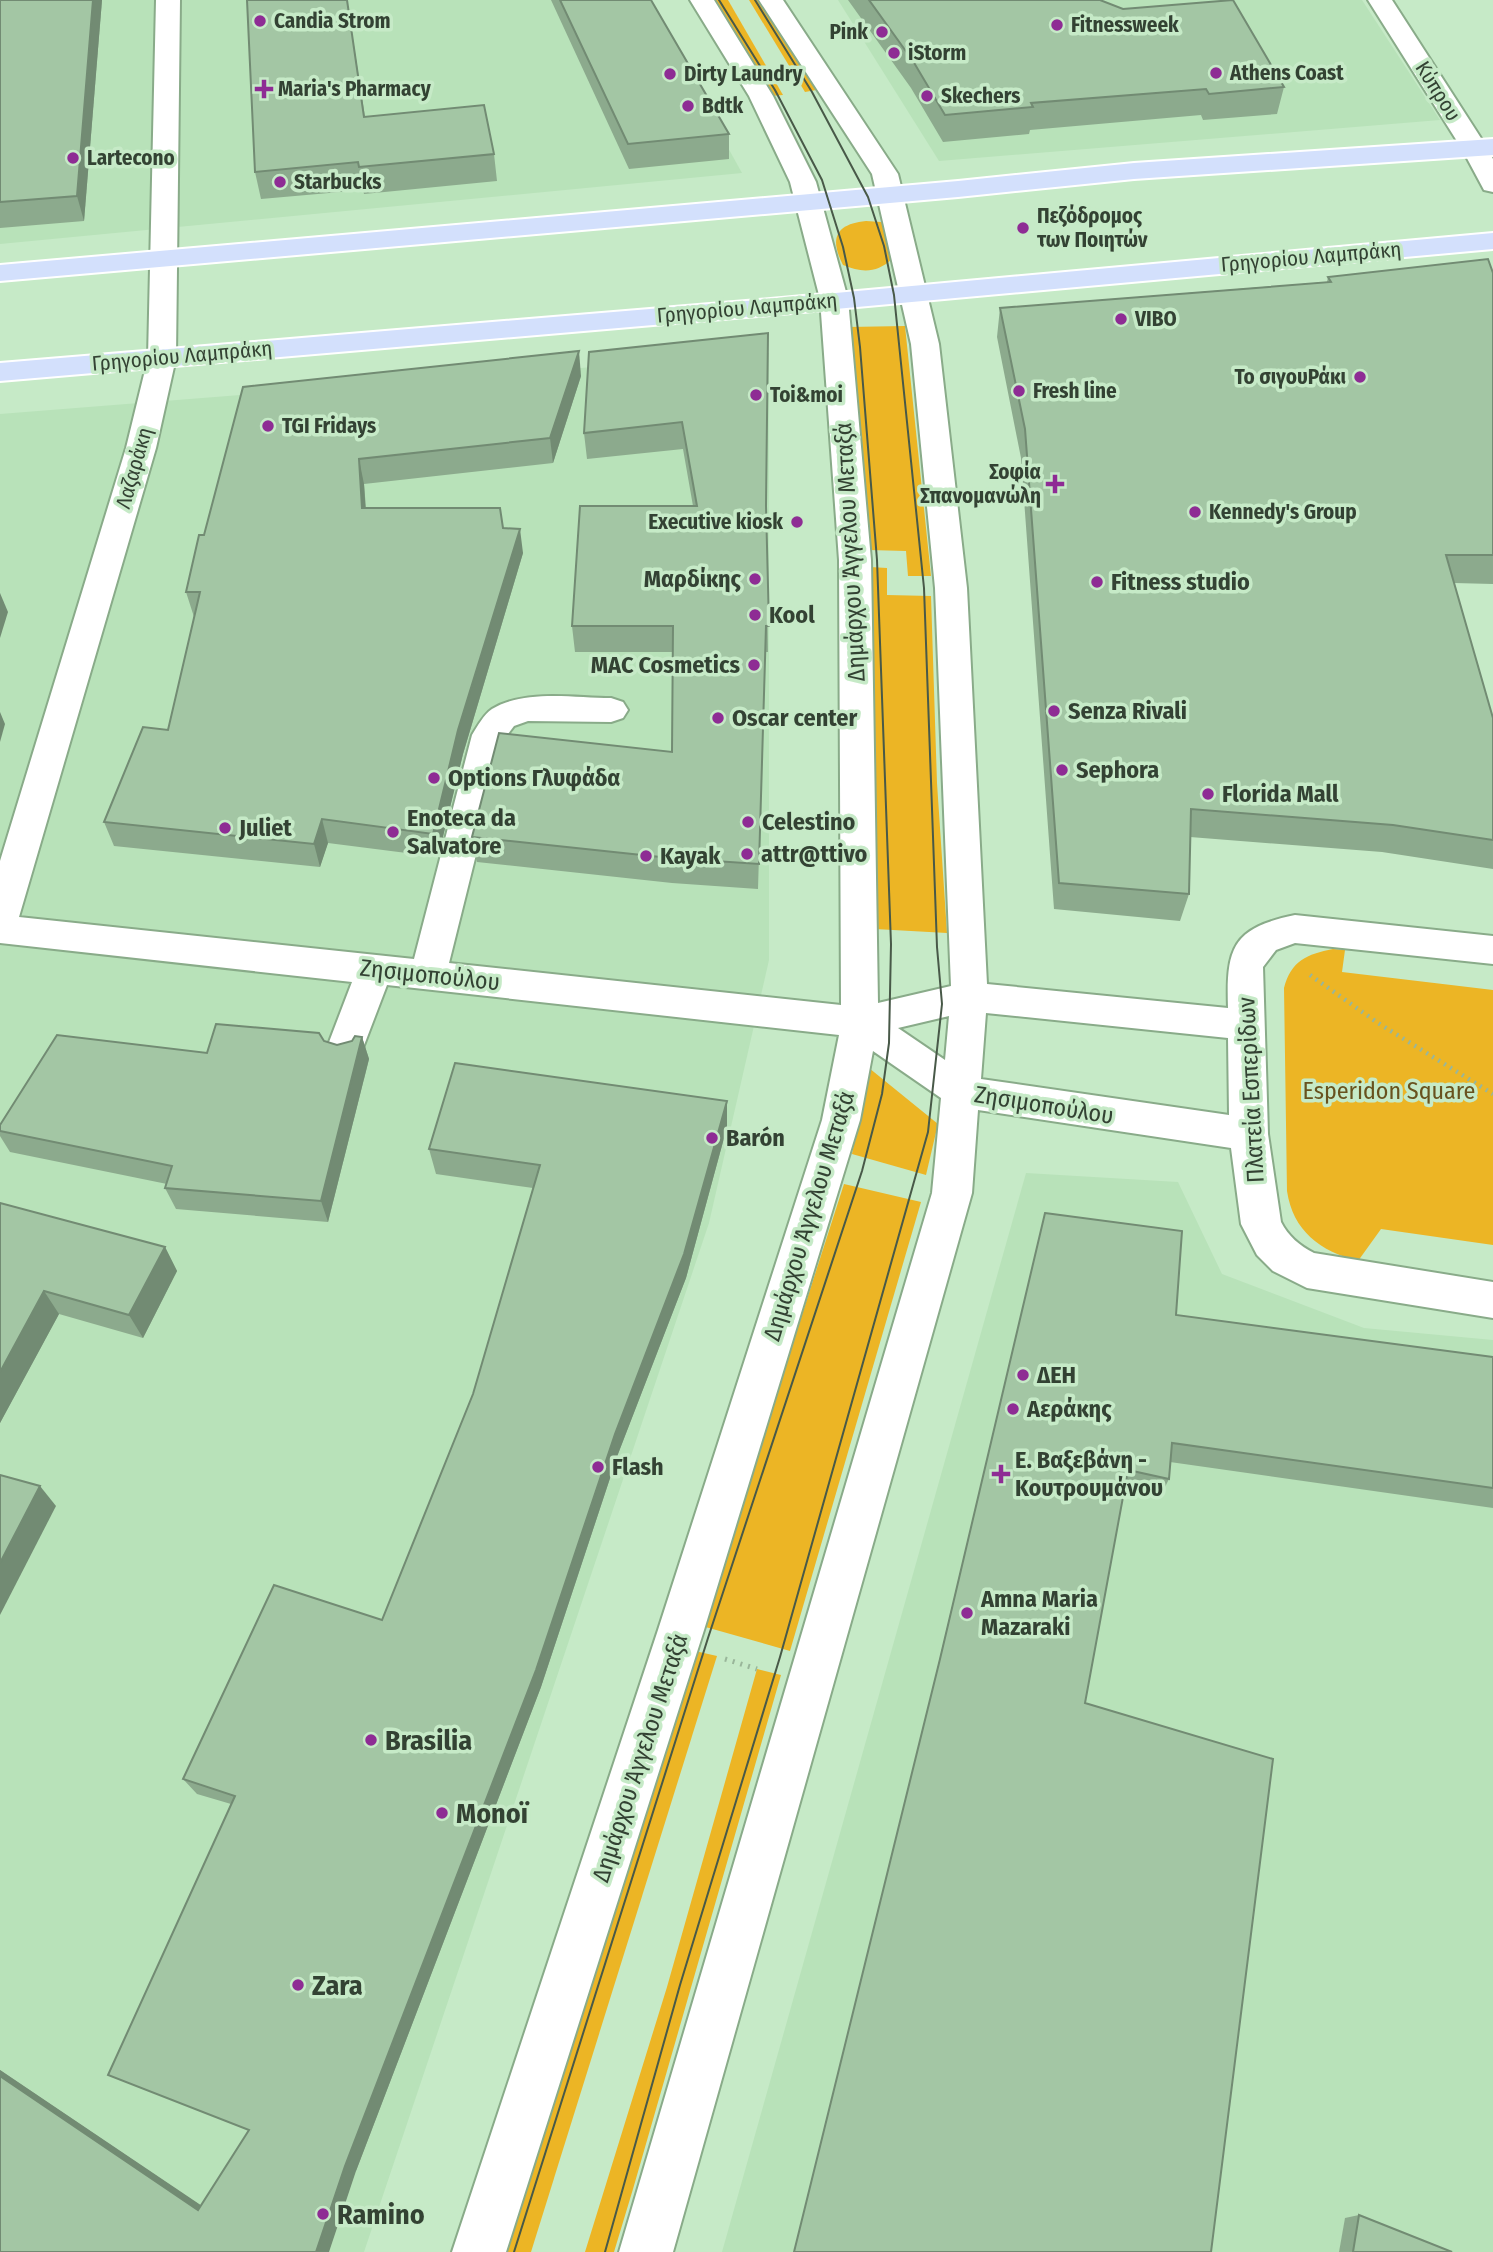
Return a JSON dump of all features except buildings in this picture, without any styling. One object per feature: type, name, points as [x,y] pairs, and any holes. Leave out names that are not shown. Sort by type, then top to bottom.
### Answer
[{"type":"main road","points":[[0,273],[891,195],[1134,171],[1484,148]]},
{"type":"main road","name":"Γρηγορίου Λαμπράκη","points":[[0,372],[1493,241]]},
{"type":"street","name":"Λαζαράκη","points":[[0,920],[141,448],[162,358],[168,0]]},
{"type":"street","name":"Δημάρχου Άγγελου Μεταξά","points":[[479,2252],[681,1630],[841,1120],[860,1022],[855,560],[834,299],[810,202],[761,96],[702,0]]},
{"type":"street","points":[[646,2252],[952,1193],[969,997],[969,935],[951,589],[926,356],[914,292],[885,174],[771,0]]},
{"type":"street","name":"Κύπρου","points":[[1380,0],[1484,148],[1493,184]]},
{"type":"street","points":[[428,975],[489,735],[502,718],[526,709],[611,710]]},
{"type":"street","name":"Ζησιμοπούλου","points":[[0,929],[860,1022],[969,997],[1246,1025]]},
{"type":"street","points":[[1260,940],[1276,932],[1295,929],[1493,950]]},
{"type":"street","name":"Πλατεία Εσπερίδων","points":[[1260,940],[1250,952],[1245,967],[1249,1134],[1261,1224],[1271,1243],[1287,1259],[1307,1270],[1330,1276],[1493,1300]]},
{"type":"street","points":[[345,1050],[375,970]]},
{"type":"street","name":"Ζησιμοπούλου","points":[[860,1022],[962,1092],[1249,1134]]},
{"type":"path","points":[[1260,940],[1378,1023],[1493,1094]]},
{"type":"path","points":[[717,1656],[757,1669]]},
{"type":"shaded area","points":[[0,0],[646,0],[742,173],[0,244]]},
{"type":"shaded area","points":[[838,0],[1362,0],[1440,120],[939,161]]},
{"type":"shaded area","points":[[769,353],[769,960],[709,1223],[364,2252],[0,2252],[0,414]]},
{"type":"shaded area","points":[[1026,1173],[1178,1182],[1222,1274],[1364,1328],[1493,1340],[1493,2252],[722,2252]]},
{"type":"green space","points":[[713,0],[728,0],[783,95],[771,96]]},
{"type":"green space","points":[[749,0],[760,0],[816,90],[805,92]]},
{"type":"green space","points":[[866,221],[881,222],[888,228],[892,259],[881,267],[869,270],[843,265],[836,247],[838,234],[848,225]]},
{"type":"green space","points":[[905,326],[931,576],[908,576],[906,551],[869,550],[848,327]]},
{"type":"green space","points":[[870,567],[887,568],[887,595],[931,596],[937,783],[947,933],[875,929]]},
{"type":"green space","name":"Esperidon Square","points":[[1333,949],[1345,950],[1342,972],[1493,990],[1493,1245],[1381,1229],[1358,1261],[1320,1245],[1310,1237],[1295,1217],[1287,1191],[1284,988],[1291,971],[1301,960]]},
{"type":"green space","points":[[869,1068],[938,1124],[926,1175],[852,1154]]},
{"type":"green space","points":[[844,1184],[921,1202],[790,1651],[702,1626]]},
{"type":"green space","points":[[695,1651],[717,1656],[531,2252],[503,2252]]},
{"type":"green space","points":[[757,1669],[781,1675],[633,2189],[614,2252],[585,2252],[667,1987]]},
{"type":"tram line","points":[[514,2252],[708,1638],[862,1171],[882,1094],[889,1043],[891,944],[877,560],[854,298],[843,247],[822,180],[775,90],[719,0]]},
{"type":"tram line","points":[[605,2252],[680,1985],[780,1657],[928,1132],[942,1004],[937,947],[924,588],[894,295],[884,246],[868,197],[812,92],[755,0]]},
{"type":"place","name":"Candia Strom","points":[[260,21]]},
{"type":"place","name":"Fitnessweek","points":[[1057,25]]},
{"type":"place","name":"Pink","points":[[882,32]]},
{"type":"place","name":"iStorm","points":[[894,53]]},
{"type":"place","name":"Athens Coast","points":[[1216,73]]},
{"type":"place","name":"Dirty Laundry","points":[[670,74]]},
{"type":"place","name":"Maria's Pharmacy","points":[[264,89]]},
{"type":"place","name":"Skechers","points":[[927,96]]},
{"type":"place","name":"Bdtk","points":[[688,106]]},
{"type":"place","name":"Lartecono","points":[[73,158]]},
{"type":"place","name":"Starbucks","points":[[280,182]]},
{"type":"place","name":"Πεζόδρομος των Ποιητών","points":[[1023,228]]},
{"type":"place","name":"VIBO","points":[[1121,319]]},
{"type":"place","name":"Το σιγουΡάκι","points":[[1360,377]]},
{"type":"place","name":"Fresh line","points":[[1019,391]]},
{"type":"place","name":"Toi&moi","points":[[756,395]]},
{"type":"place","name":"TGI Fridays","points":[[268,426]]},
{"type":"place","name":"Σοφία Σπανομανώλη","points":[[1055,484]]},
{"type":"place","name":"Kennedy's Group","points":[[1195,512]]},
{"type":"place","name":"Executive kiosk","points":[[797,522]]},
{"type":"place","name":"Μαρδίκης","points":[[755,579]]},
{"type":"place","name":"Fitness studio","points":[[1097,582]]},
{"type":"place","name":"Kool","points":[[755,615]]},
{"type":"place","name":"MAC Cosmetics","points":[[754,665]]},
{"type":"place","name":"Senza Rivali","points":[[1054,711]]},
{"type":"place","name":"Oscar center","points":[[718,718]]},
{"type":"place","name":"Sephora","points":[[1062,770]]},
{"type":"place","name":"Options Γλυφάδα","points":[[434,778]]},
{"type":"place","name":"Florida Mall","points":[[1208,794]]},
{"type":"place","name":"Celestino","points":[[748,822]]},
{"type":"place","name":"Juliet","points":[[225,828]]},
{"type":"place","name":"Enoteca da Salvatore","points":[[393,832]]},
{"type":"place","name":"attr@ttivo","points":[[747,854]]},
{"type":"place","name":"Kayak","points":[[646,856]]},
{"type":"place","name":"Barón","points":[[712,1138]]},
{"type":"place","name":"ΔΕΗ","points":[[1023,1375]]},
{"type":"place","name":"Αεράκης","points":[[1013,1409]]},
{"type":"place","name":"Flash","points":[[598,1467]]},
{"type":"place","name":"Ε. Βαξεβάνη - Κουτρουμάνου","points":[[1001,1474]]},
{"type":"place","name":"Amna Maria Mazaraki","points":[[967,1613]]},
{"type":"place","name":"Brasilia","points":[[371,1740]]},
{"type":"place","name":"Monoï","points":[[442,1813]]},
{"type":"place","name":"Zara","points":[[298,1985]]},
{"type":"place","name":"Ramino","points":[[323,2214]]}]
